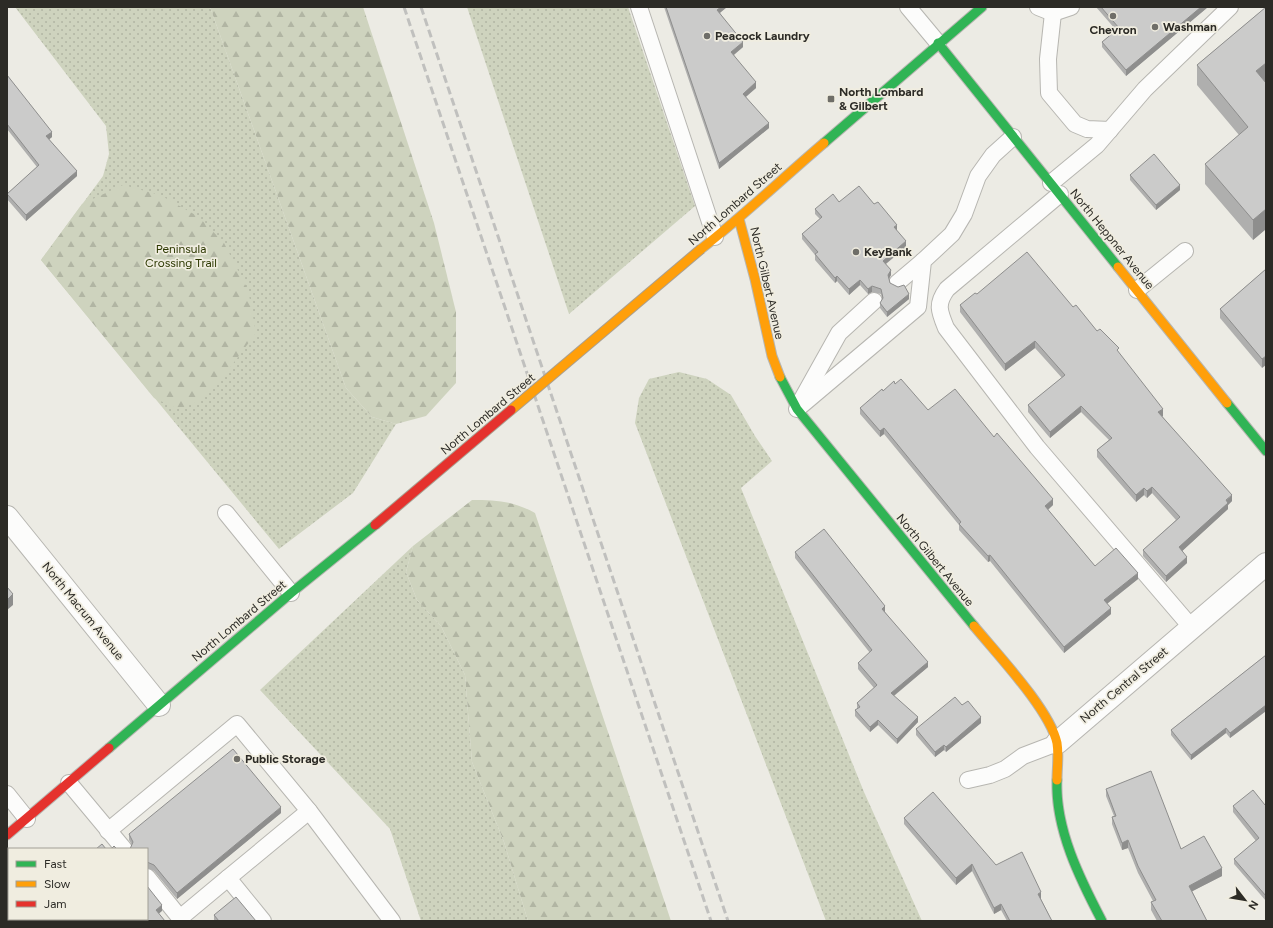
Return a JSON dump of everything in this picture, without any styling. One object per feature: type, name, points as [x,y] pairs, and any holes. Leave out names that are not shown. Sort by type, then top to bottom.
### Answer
[{"type":"street","name":"North Lombard Street","points":[[7,835],[291,593],[375,525],[715,237],[739,219],[767,192],[938,43],[982,7]]},
{"type":"street","name":"North Heppner Avenue","points":[[938,43],[1266,451]]},
{"type":"street","name":"North Gilbert Avenue","points":[[739,219],[750,255],[773,361],[786,393],[797,409],[1031,696],[1057,743],[1057,796],[1066,837],[1083,881],[1102,921]]},
{"type":"street","name":"North Macrum Avenue","points":[[7,517],[159,705]]},
{"type":"street","name":"North Central Street","points":[[1057,743],[1266,564]]},
{"type":"lane","points":[[640,7],[715,237]]},
{"type":"lane","points":[[908,7],[938,43]]},
{"type":"lane","points":[[1038,7],[1053,13],[1071,7]]},
{"type":"lane","points":[[1192,628],[1037,447],[946,328],[940,315],[939,305],[941,297],[947,289],[1055,189],[1098,145],[1145,89],[1230,7]]},
{"type":"lane","points":[[1053,13],[1048,58],[1049,93],[1075,124],[1087,129],[1110,130]]},
{"type":"lane","points":[[897,283],[952,234],[964,214],[978,176],[993,155],[1013,137]]},
{"type":"lane","points":[[1136,290],[1185,252]]},
{"type":"lane","points":[[797,409],[918,307],[922,261]]},
{"type":"lane","points":[[797,409],[838,333],[874,302]]},
{"type":"lane","points":[[226,513],[291,593]]},
{"type":"lane","points":[[108,831],[237,724],[309,811],[392,921]]},
{"type":"lane","name":"North Central Street","points":[[968,780],[990,775],[1005,768],[1023,756],[1057,743]]},
{"type":"lane","points":[[69,783],[123,848]]},
{"type":"lane","points":[[7,794],[27,819]]},
{"type":"lane","points":[[148,878],[180,918],[309,811]]},
{"type":"lane","points":[[228,878],[263,921]]},
{"type":"green space","name":"Peninsula Crossing Trail","points":[[15,7],[210,7],[346,388],[372,417],[396,424],[353,493],[279,549],[41,260],[103,176],[109,154],[106,126]]},
{"type":"green space","points":[[210,7],[363,7],[434,223],[456,312],[456,383],[426,416],[396,424],[372,417],[346,388]]},
{"type":"green space","points":[[467,7],[628,7],[695,206],[569,314]]},
{"type":"green space","points":[[123,185],[160,195],[199,217],[224,243],[248,290],[256,333],[220,381],[197,402],[178,409],[154,398],[41,260],[82,204]]},
{"type":"green space","points":[[679,372],[707,379],[731,395],[755,436],[772,461],[741,488],[864,792],[922,921],[826,921],[635,423],[639,398],[649,379]]},
{"type":"green space","points":[[472,500],[505,502],[520,506],[535,513],[671,921],[528,921],[504,842],[472,762],[465,675],[441,626],[417,600],[406,572],[413,546]]},
{"type":"green space","points":[[413,546],[406,572],[417,600],[441,626],[465,675],[472,762],[504,842],[528,921],[421,921],[390,829],[260,690]]},
{"type":"building","points":[[666,7],[721,7],[717,10],[743,42],[731,52],[756,82],[743,94],[769,123],[719,163]]},
{"type":"building","name":"Washman","points":[[1101,7],[1201,7],[1126,70],[1102,42],[1119,28]]},
{"type":"building","points":[[1266,7],[1266,63],[1256,71],[1266,83],[1266,209],[1253,220],[1205,164],[1248,127],[1197,65]]},
{"type":"building","points":[[7,75],[52,132],[46,136],[77,171],[26,215],[7,194],[39,165],[7,124]]},
{"type":"building","points":[[1154,154],[1180,185],[1156,205],[1130,175]]},
{"type":"building","name":"KeyBank","points":[[859,186],[874,204],[878,202],[897,225],[894,227],[906,241],[883,261],[891,270],[888,275],[890,283],[898,287],[904,285],[909,294],[887,312],[880,303],[883,298],[881,289],[872,286],[868,289],[860,280],[849,289],[837,276],[835,278],[815,254],[818,252],[802,234],[822,217],[815,209],[833,194],[839,202]]},
{"type":"building","points":[[1027,252],[1073,307],[1076,305],[1097,331],[1100,329],[1119,348],[1117,350],[1163,409],[1158,412],[1232,495],[1226,500],[1228,503],[1179,547],[1187,557],[1166,576],[1143,550],[1180,517],[1152,487],[1147,491],[1144,488],[1136,495],[1097,450],[1112,438],[1081,406],[1050,432],[1028,405],[1065,375],[1035,341],[1005,364],[960,305],[975,293],[977,294]]},
{"type":"building","points":[[1266,269],[1266,356],[1262,359],[1220,309]]},
{"type":"building","points":[[901,379],[928,410],[955,389],[994,437],[997,433],[1053,499],[1045,506],[1095,566],[1116,548],[1138,573],[1104,600],[1111,608],[1064,647],[990,555],[988,556],[959,524],[961,522],[884,428],[880,431],[860,408],[882,389],[883,391],[894,381],[895,384]]},
{"type":"building","points":[[824,529],[885,606],[882,609],[928,662],[891,693],[918,717],[897,739],[878,720],[870,727],[855,710],[860,707],[857,703],[877,685],[858,663],[872,650],[795,552]]},
{"type":"building","points":[[7,587],[13,594],[7,600]]},
{"type":"building","points":[[1266,655],[1266,705],[1230,733],[1226,728],[1191,755],[1171,730]]},
{"type":"building","points":[[955,697],[962,705],[968,701],[981,717],[946,747],[944,745],[935,752],[916,729]]},
{"type":"building","points":[[233,749],[281,807],[177,893],[154,865],[148,862],[148,848],[130,848],[133,842],[129,834]]},
{"type":"building","points":[[1151,771],[1181,849],[1204,836],[1222,868],[1189,886],[1207,921],[1162,921],[1151,902],[1156,900],[1138,866],[1128,840],[1122,843],[1112,817],[1116,816],[1106,789]]},
{"type":"building","points":[[1253,790],[1265,805],[1266,804],[1266,896],[1234,859],[1259,838],[1233,806]]},
{"type":"building","points":[[933,792],[996,865],[1022,852],[1041,892],[1038,894],[1052,921],[1010,921],[1001,904],[994,908],[972,864],[956,878],[904,818]]},
{"type":"building","points":[[102,844],[105,848],[97,848]]},
{"type":"building","points":[[148,887],[162,905],[156,910],[165,921],[9,921],[148,920]]},
{"type":"building","points":[[236,897],[256,921],[219,921],[214,915]]},
{"type":"railway","points":[[404,7],[711,921]]},
{"type":"railway","points":[[421,7],[728,921]]},
{"type":"traffic: fast","points":[[824,143],[982,7]]},
{"type":"traffic: fast","points":[[938,43],[1118,267]]},
{"type":"traffic: fast","points":[[780,377],[797,409],[974,626]]},
{"type":"traffic: fast","points":[[1227,403],[1266,451]]},
{"type":"traffic: fast","points":[[109,748],[291,593],[375,525]]},
{"type":"traffic: fast","points":[[1057,780],[1057,798],[1060,817],[1070,853],[1085,888],[1102,921]]},
{"type":"traffic: slow","points":[[701,249],[824,143]]},
{"type":"traffic: slow","points":[[739,219],[755,279],[772,356],[780,377]]},
{"type":"traffic: slow","points":[[511,410],[701,249]]},
{"type":"traffic: slow","points":[[1118,267],[1227,403]]},
{"type":"traffic: slow","points":[[974,626],[1022,683],[1044,715],[1057,743],[1057,780]]},
{"type":"traffic: jam","points":[[375,525],[511,410]]},
{"type":"traffic: jam","points":[[7,835],[109,748]]},
{"type":"place","name":"Chevron","points":[[1113,16]]},
{"type":"place","name":"Washman","points":[[1155,27]]},
{"type":"place","name":"Peacock Laundry","points":[[707,36]]},
{"type":"place","name":"North Lombard & Gilbert","points":[[831,99]]},
{"type":"place","name":"KeyBank","points":[[856,252]]},
{"type":"place","name":"Public Storage","points":[[237,759]]}]
